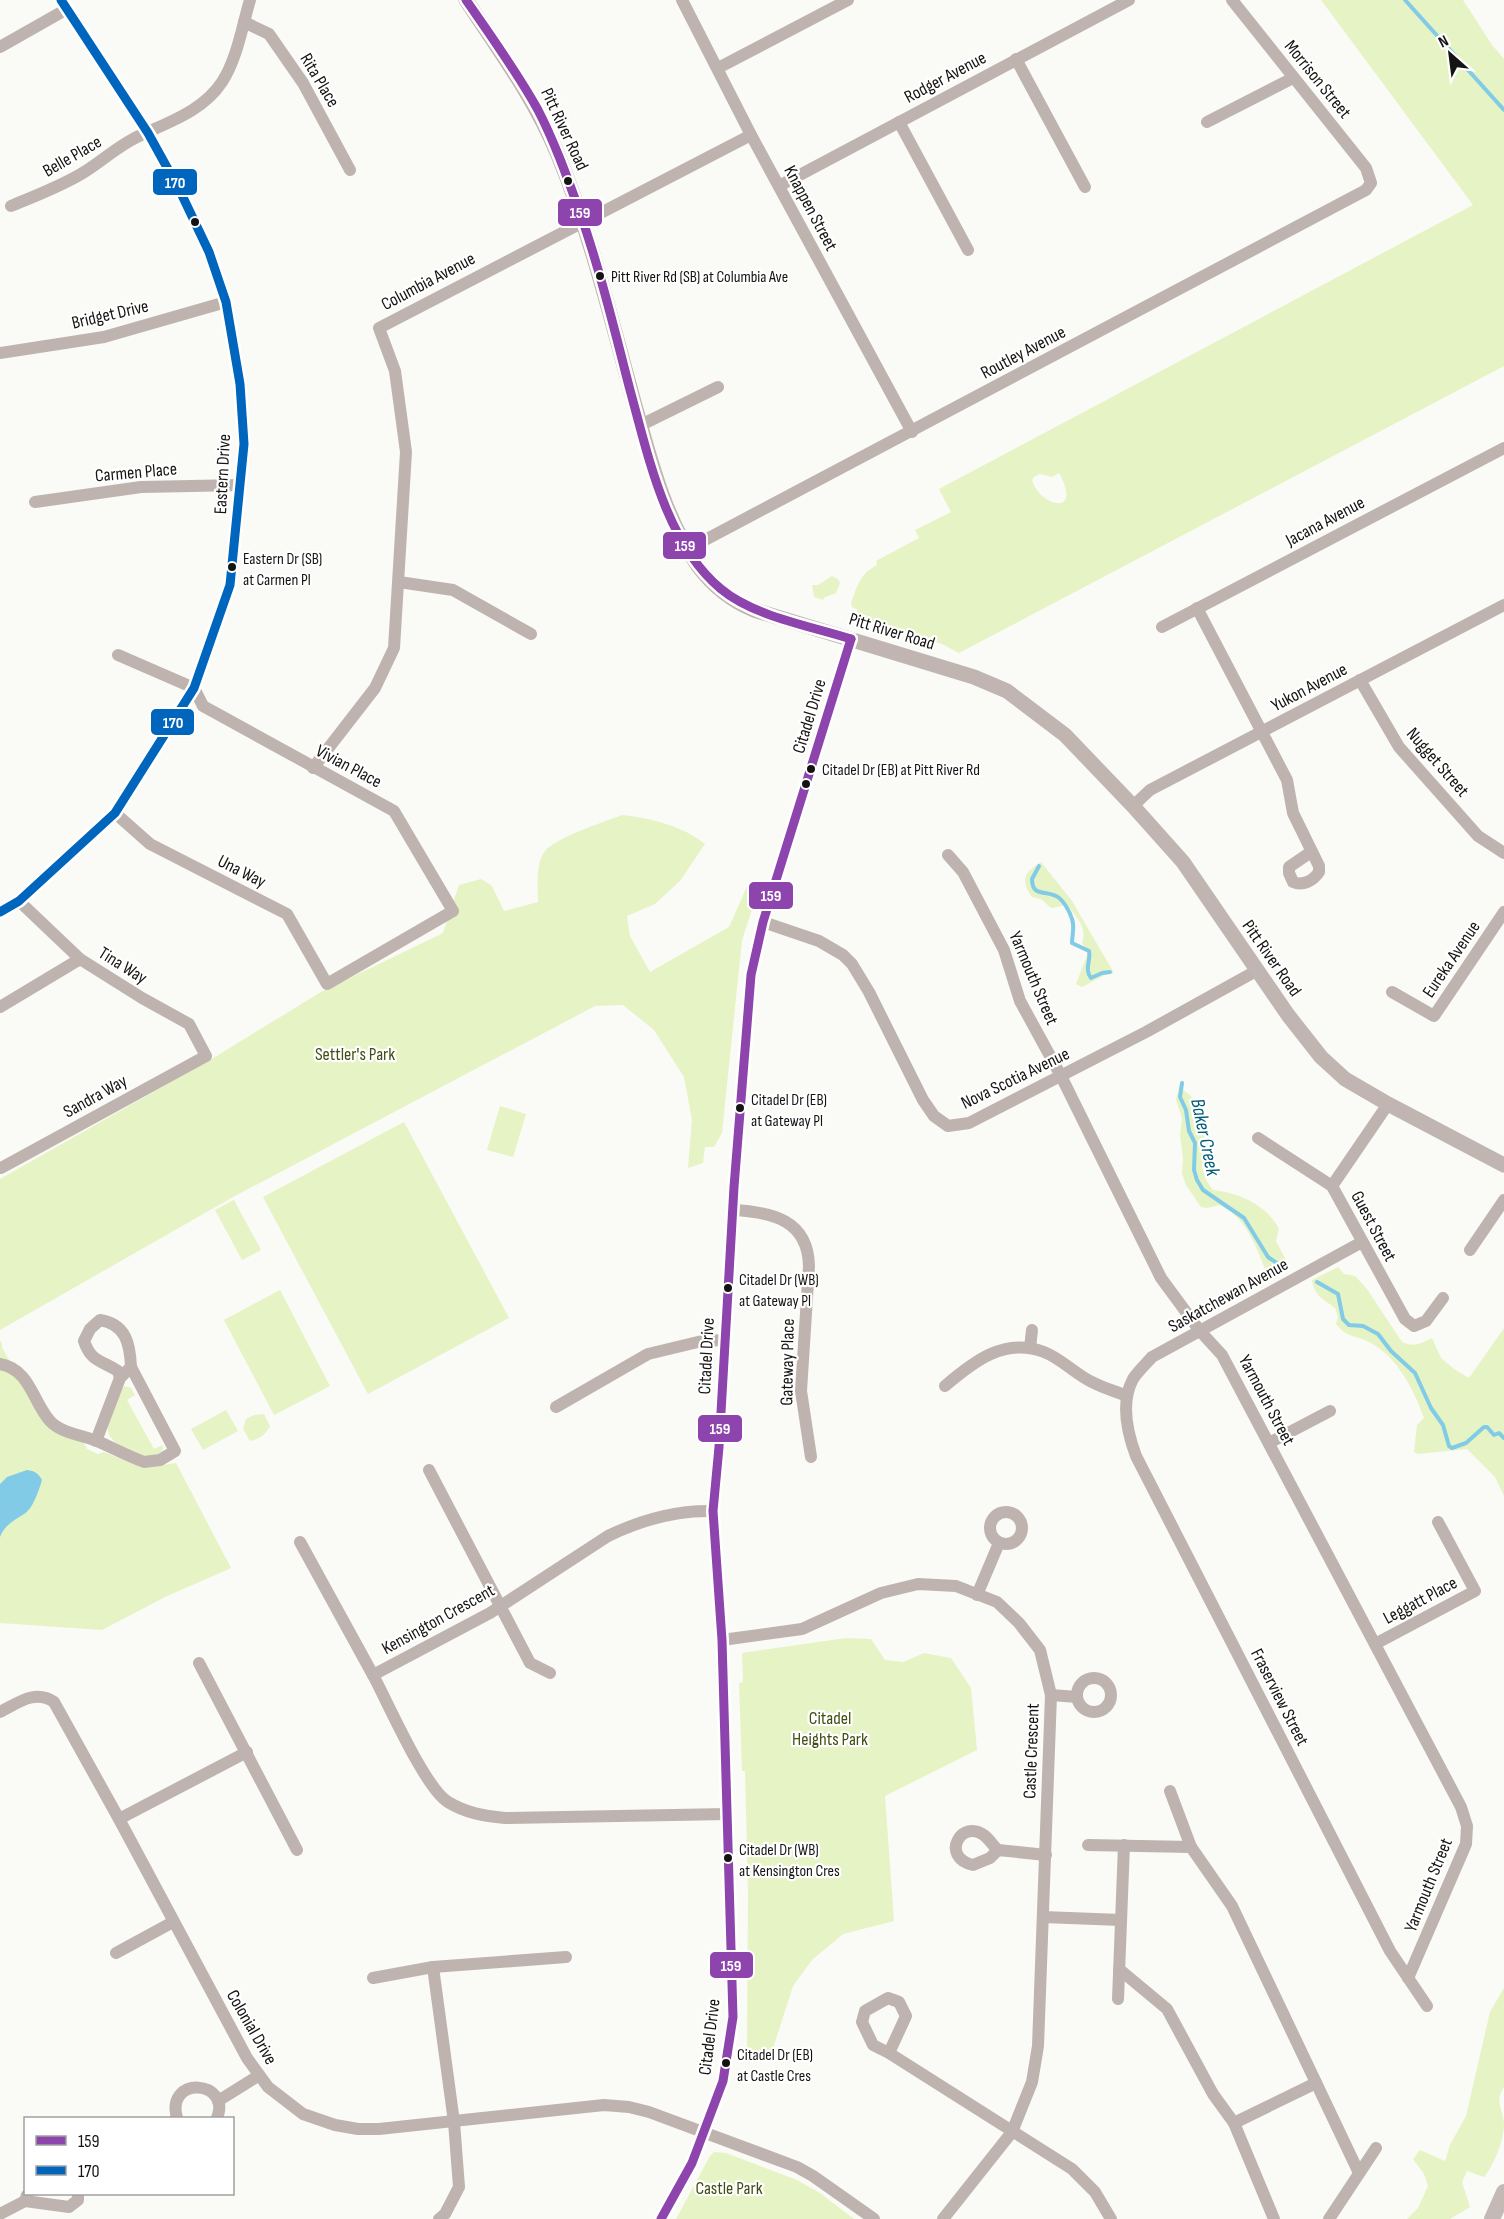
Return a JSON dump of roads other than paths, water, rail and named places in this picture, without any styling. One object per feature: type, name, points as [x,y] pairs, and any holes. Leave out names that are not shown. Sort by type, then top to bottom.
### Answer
[{"type":"highway","points":[[1492,2219],[1504,2192]]},
{"type":"main road","name":"Pitt River Road","points":[[466,0],[518,77],[541,116],[558,154],[584,222],[665,503],[688,549],[714,583],[744,606],[974,677],[1007,691],[1080,748],[1183,862],[1256,971],[1308,1041],[1336,1072],[1388,1104],[1504,1165]]},
{"type":"street","name":"Belle Place","points":[[11,206],[80,175],[137,137],[194,109],[212,95],[229,69],[249,0]]},
{"type":"street","name":"Knappen Street","points":[[682,0],[751,135],[912,432]]},
{"type":"street","points":[[718,68],[848,0]]},
{"type":"street","name":"Rodger Avenue","points":[[779,186],[1129,0]]},
{"type":"street","name":"Morrison Street","points":[[1232,0],[1366,168],[1371,183]]},
{"type":"street","points":[[0,47],[64,5]]},
{"type":"street","name":"Eastern Drive","points":[[0,912],[19,901],[115,813],[194,688],[230,585],[244,444],[240,384],[226,302],[209,252],[180,191],[148,133],[64,5]]},
{"type":"street","name":"Rita Place","points":[[244,22],[269,34],[303,83],[350,170]]},
{"type":"street","points":[[1016,59],[1085,187]]},
{"type":"street","points":[[1207,122],[1293,78]]},
{"type":"street","points":[[899,122],[968,250]]},
{"type":"street","name":"Columbia Avenue","points":[[313,768],[375,688],[394,648],[406,452],[395,371],[379,328],[751,135]]},
{"type":"street","name":"Routley Avenue","points":[[688,549],[1352,199],[1366,190],[1371,183]]},
{"type":"street","name":"Bridget Drive","points":[[0,353],[104,337],[226,302]]},
{"type":"street","points":[[641,425],[718,387]]},
{"type":"street","name":"Jacana Avenue","points":[[1162,627],[1504,448]]},
{"type":"street","name":"Carmen Place","points":[[35,502],[141,487],[241,485]]},
{"type":"street","points":[[399,582],[453,590],[531,634]]},
{"type":"street","name":"Yukon Avenue","points":[[1133,806],[1150,790],[1504,605]]},
{"type":"street","points":[[1197,608],[1287,780],[1292,809],[1311,852]]},
{"type":"street","name":"Citadel Drive","points":[[661,2219],[692,2163],[723,2081],[733,2017],[722,1640],[713,1511],[748,997],[754,956],[763,922],[851,639]]},
{"type":"street","points":[[118,655],[194,688]]},
{"type":"street","name":"Nugget Street","points":[[1360,680],[1399,747],[1478,836],[1504,853]]},
{"type":"street","name":"Vivian Place","points":[[194,688],[202,706],[394,811],[453,911],[327,984]]},
{"type":"street","name":"Una Way","points":[[115,813],[150,844],[287,914],[327,984]]},
{"type":"street","name":"Yarmouth Street","points":[[948,855],[963,872],[1004,950],[1020,1001],[1061,1076],[1161,1278],[1200,1331],[1222,1355],[1461,1807],[1467,1826],[1466,1844],[1408,1978]]},
{"type":"street","name":"Tina Way","points":[[19,901],[80,960],[189,1024],[206,1056]]},
{"type":"street","name":"Eureka Avenue","points":[[1392,992],[1434,1016],[1504,912]]},
{"type":"street","name":"Nova Scotia Avenue","points":[[763,922],[819,941],[843,955],[852,964],[869,992],[923,1100],[934,1116],[948,1126],[969,1122],[1061,1076],[1256,971]]},
{"type":"street","points":[[0,1007],[80,960]]},
{"type":"street","name":"Sandra Way","points":[[1,1168],[206,1056]]},
{"type":"street","points":[[1332,1186],[1388,1104]]},
{"type":"street","name":"Guest Street","points":[[1258,1138],[1332,1186],[1405,1319],[1414,1326],[1426,1321],[1443,1298]]},
{"type":"street","points":[[1470,1250],[1504,1200]]},
{"type":"street","name":"Gateway Place","points":[[734,1210],[769,1213],[778,1217],[796,1230],[807,1250],[809,1266],[801,1391],[811,1457]]},
{"type":"street","name":"Saskatchewan Avenue","points":[[1127,1396],[1134,1378],[1152,1357],[1362,1242]]},
{"type":"street","points":[[0,1364],[15,1369],[25,1377],[51,1423],[59,1428],[144,1462],[160,1460],[175,1451],[131,1367],[127,1340],[112,1322],[100,1320],[90,1329],[84,1341],[88,1352],[97,1362],[117,1371],[120,1378]]},
{"type":"street","points":[[1030,1348],[1032,1330]]},
{"type":"street","points":[[556,1407],[648,1354],[702,1341],[725,1340]]},
{"type":"street","points":[[945,1386],[972,1363],[993,1353],[1020,1346],[1046,1353],[1091,1382],[1127,1396]]},
{"type":"street","points":[[96,1441],[120,1378],[131,1367]]},
{"type":"street","name":"Fraserview Street","points":[[1127,1396],[1127,1430],[1136,1456],[1385,1940],[1427,2006]]},
{"type":"street","points":[[1269,1443],[1330,1411]]},
{"type":"street","points":[[429,1470],[530,1663],[550,1673]]},
{"type":"street","name":"Kensington Crescent","points":[[713,1511],[692,1511],[628,1526],[608,1536],[500,1606],[373,1676],[429,1783],[446,1801],[475,1815],[505,1818],[728,1814]]},
{"type":"street","name":"Leggatt Place","points":[[1375,1644],[1475,1591],[1438,1522]]},
{"type":"street","points":[[300,1542],[373,1676]]},
{"type":"street","points":[[977,1594],[999,1543]]},
{"type":"street","name":"Castle Crescent","points":[[722,1640],[802,1629],[881,1593],[918,1584],[956,1586],[997,1602],[1019,1623],[1040,1650],[1051,1695],[1038,2046],[1032,2082],[1012,2132],[943,2219]]},
{"type":"street","points":[[199,1663],[297,1850]]},
{"type":"street","name":"Colonial Drive","points":[[0,1712],[39,1695],[54,1702],[119,1818],[246,2058],[258,2076],[280,2098],[303,2114],[335,2125],[379,2129],[559,2109],[617,2105],[649,2112],[704,2131]]},
{"type":"street","points":[[1051,1695],[1077,1697]]},
{"type":"street","points":[[119,1818],[247,1752]]},
{"type":"street","points":[[1170,1791],[1191,1847],[1232,1906],[1359,2173]]},
{"type":"street","points":[[1088,1845],[1191,1847]]},
{"type":"street","points":[[1118,1999],[1124,1845]]},
{"type":"street","points":[[998,1850],[1046,1855]]},
{"type":"street","points":[[1043,1917],[1121,1920]]},
{"type":"street","points":[[116,1953],[173,1922]]},
{"type":"street","points":[[373,1978],[433,1967],[566,1957]]},
{"type":"street","points":[[433,1967],[454,2122],[459,2187],[445,2214],[439,2219]]},
{"type":"street","points":[[1119,1969],[1167,2009],[1213,2094],[1234,2123],[1274,2219]]},
{"type":"street","points":[[890,2053],[1072,2169],[1095,2192],[1111,2219]]},
{"type":"street","points":[[218,2101],[258,2076]]},
{"type":"street","points":[[1234,2123],[1316,2083]]},
{"type":"street","points":[[177,2117],[175,2111],[178,2098],[189,2089],[202,2088],[214,2095],[218,2101],[217,2117]]},
{"type":"street","points":[[704,2131],[797,2167],[874,2219]]},
{"type":"street","points":[[1329,2219],[1376,2148]]},
{"type":"street","points":[[0,2214],[26,2197],[69,2207],[78,2200],[78,2195]]},
{"type":"water","points":[[27,1470],[36,1473],[42,1480],[33,1504],[27,1512],[7,1526],[0,1537],[0,1484],[7,1477]]},
{"type":"waterway","points":[[1405,0],[1504,110]]},
{"type":"waterway","name":"Baker Creek","points":[[1039,866],[1032,879],[1034,888],[1056,896],[1066,906],[1073,922],[1072,943],[1089,951],[1088,971],[1091,978],[1110,972]]},
{"type":"waterway","name":"Baker Creek","points":[[1182,1083],[1180,1097],[1186,1110],[1189,1131],[1195,1143],[1194,1170],[1197,1180],[1203,1190],[1244,1218],[1268,1257],[1284,1268]]},
{"type":"waterway","name":"Baker Creek","points":[[1317,1282],[1338,1294],[1343,1319],[1349,1325],[1363,1326],[1378,1334],[1391,1351],[1415,1373],[1431,1408],[1443,1425],[1449,1446],[1452,1448],[1466,1443],[1484,1427],[1487,1427],[1494,1435],[1499,1433],[1504,1438]]},
{"type":"place","name":"Pitt River Rd (SB) at Columbia Ave","points":[[600,276]]},
{"type":"place","name":"Eastern Dr (SB) at Carmen Pl","points":[[232,567]]},
{"type":"place","name":"Citadel Dr (EB) at Pitt River Rd","points":[[811,769]]},
{"type":"place","name":"Citadel Dr (EB) at Gateway Pl","points":[[740,1108]]},
{"type":"place","name":"Citadel Dr (WB) at Gateway Pl","points":[[728,1288]]},
{"type":"place","name":"Citadel Dr (WB) at Kensington Cres","points":[[728,1858]]},
{"type":"place","name":"Citadel Dr (EB) at Castle Cres","points":[[726,2063]]},
{"type":"park label","name":"Settler's Park","points":[[355,1054]]},
{"type":"park label","name":"Citadel Heights Park","points":[[830,1728]]},
{"type":"park label","name":"Castle Park","points":[[729,2188]]}]
